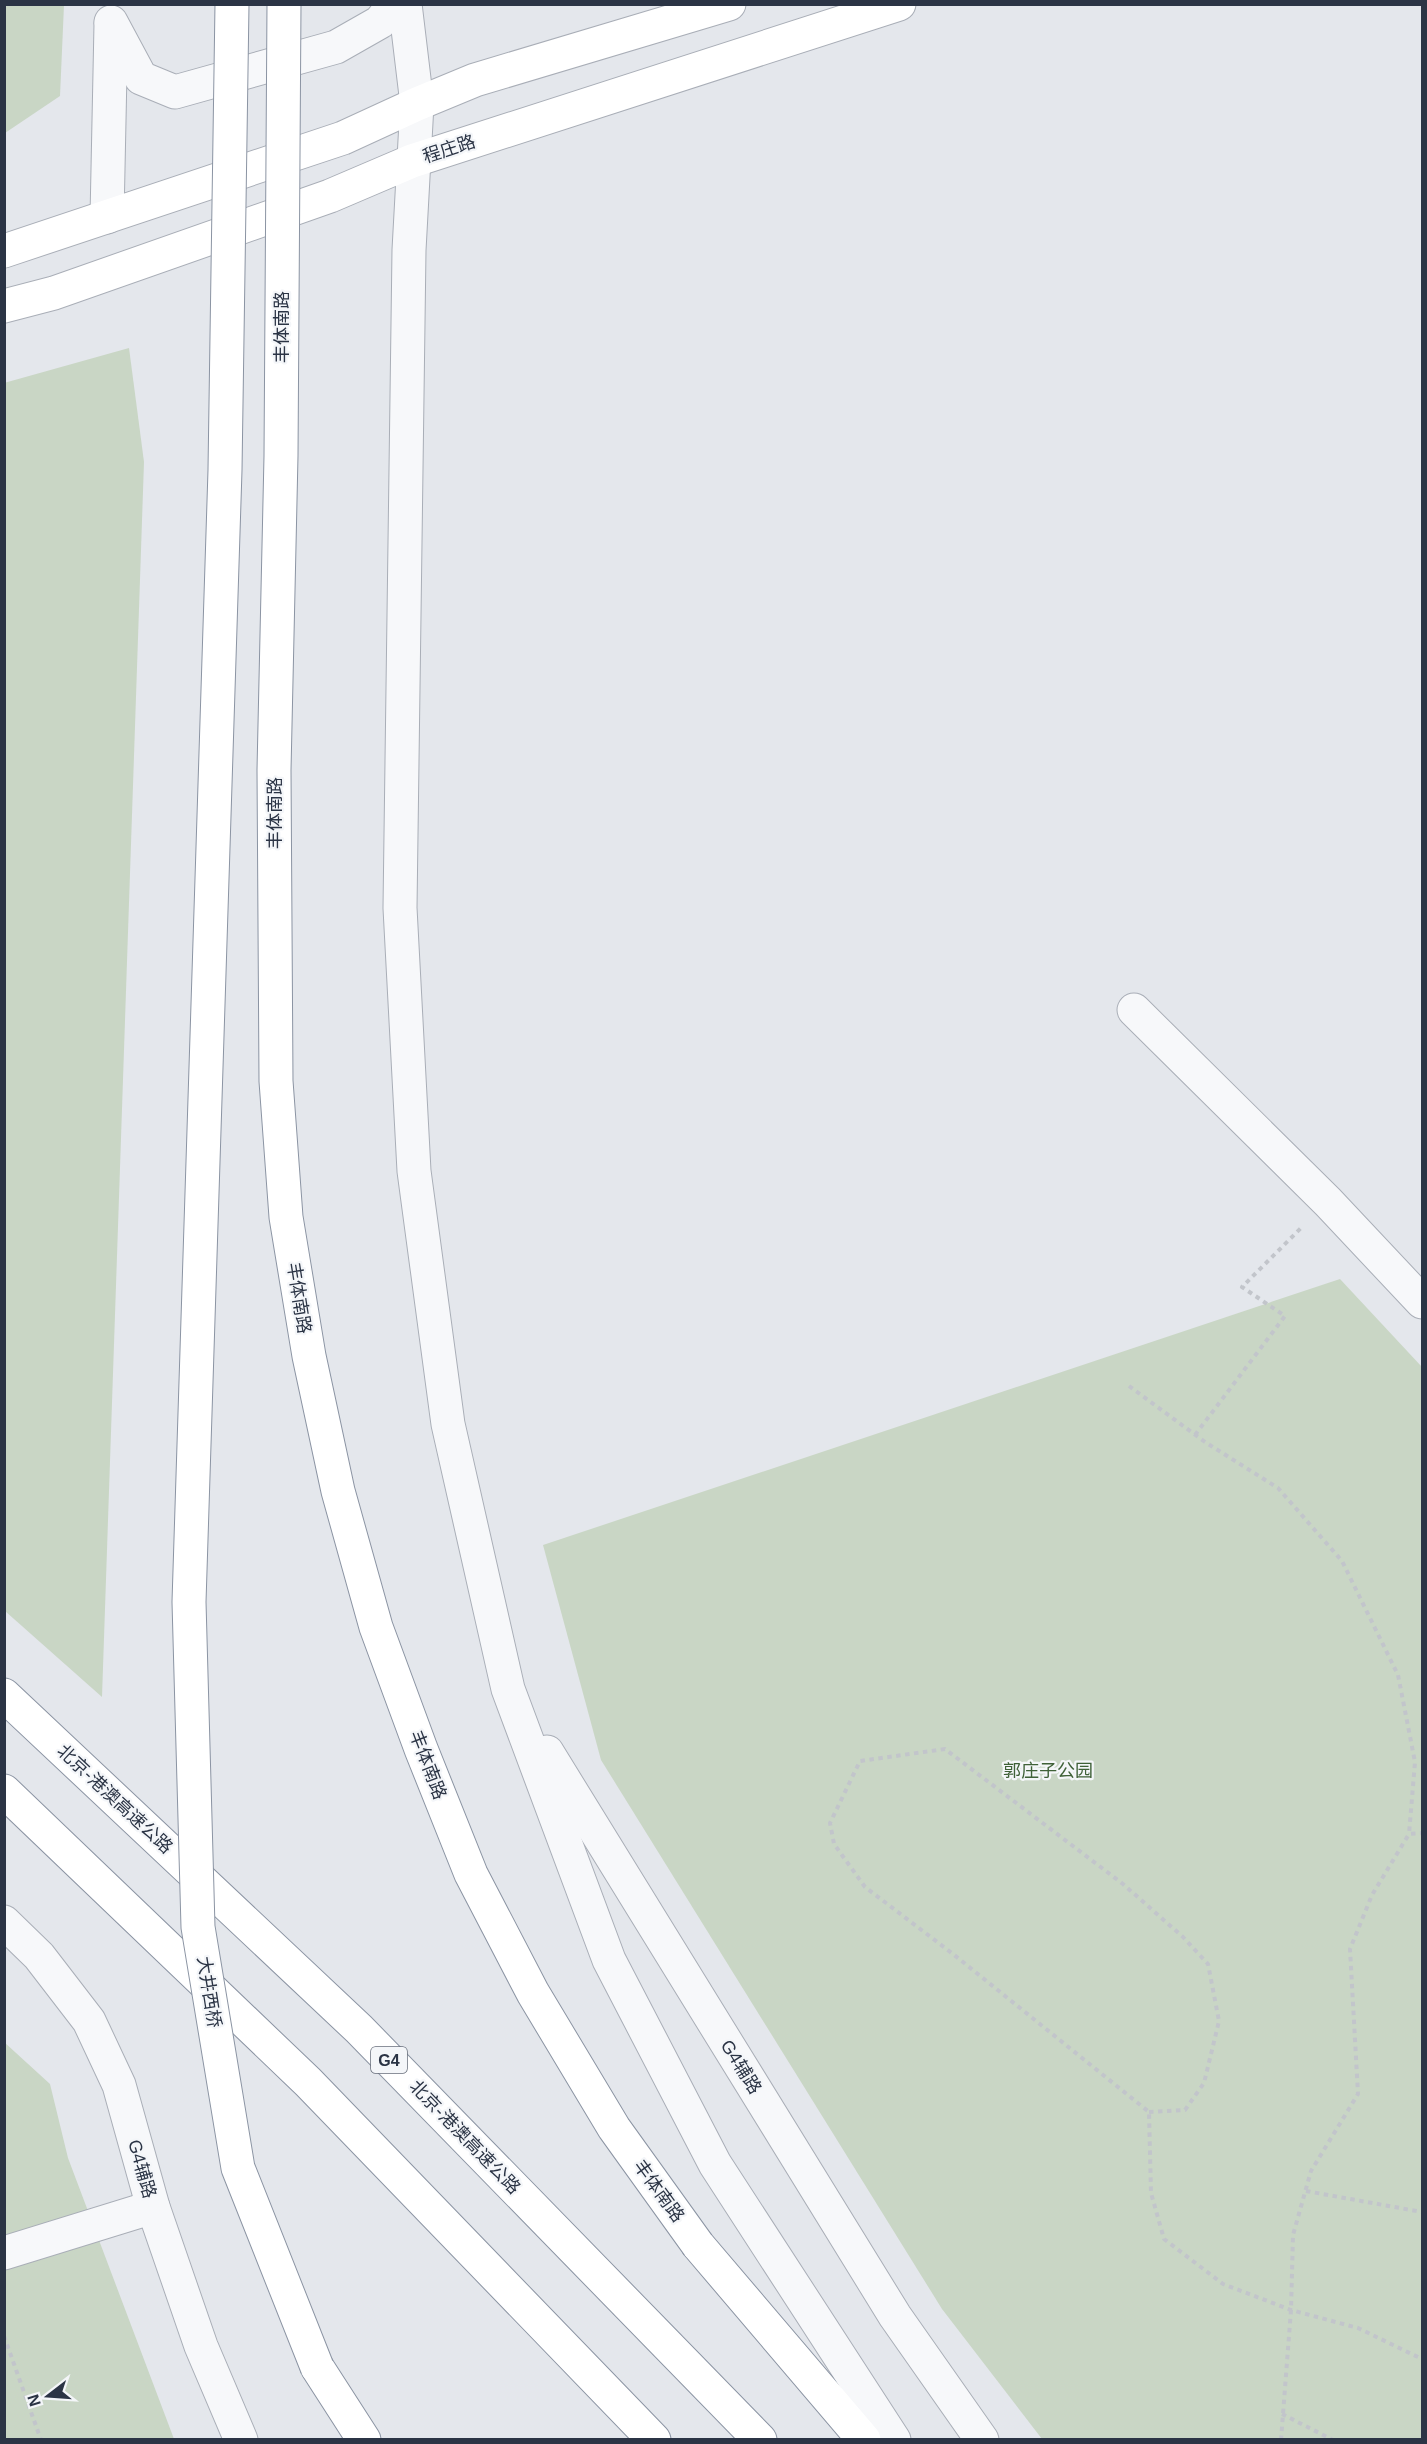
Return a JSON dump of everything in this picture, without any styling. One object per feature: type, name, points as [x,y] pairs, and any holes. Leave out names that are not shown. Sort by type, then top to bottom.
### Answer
[{"type":"main road","name":"大井西桥","points":[[232,4],[225,470],[189,1602],[198,1927],[238,2168],[317,2367],[364,2439]]},
{"type":"main road","name":"丰体南路","points":[[284,4],[281,444],[274,770],[276,1081],[286,1217],[309,1356],[338,1491],[376,1627],[421,1749],[471,1874],[533,1994],[615,2128],[698,2245],[864,2439]]},
{"type":"main road","points":[[4,251],[343,138],[475,80],[729,4]]},
{"type":"main road","name":"程庄路","points":[[4,306],[54,293],[330,196],[412,161],[899,4]]},
{"type":"main road","name":"北京-港澳高速公路","points":[[4,1695],[359,2029],[760,2439]]},
{"type":"main road","points":[[4,1791],[308,2082],[654,2439]]},
{"type":"street","points":[[111,13],[141,78],[175,92],[336,47],[380,22],[394,4]]},
{"type":"street","points":[[405,4],[417,104],[412,161],[409,250],[400,908],[414,1171],[448,1424],[508,1689],[615,1970],[715,2164],[894,2439]]},
{"type":"street","points":[[107,217],[111,13]]},
{"type":"street","points":[[1134,1010],[1328,1202],[1422,1302]]},
{"type":"street","name":"G4辅路","points":[[508,1689],[895,2316],[982,2439]]},
{"type":"street","name":"G4辅路","points":[[4,1922],[39,1956],[90,2021],[119,2085],[153,2207],[201,2346],[241,2439]]},
{"type":"street","points":[[4,2253],[153,2207]]},
{"type":"path","points":[[1195,1435],[1285,1316],[1242,1287],[1328,1202]]},
{"type":"path","points":[[1129,1386],[1195,1435],[1278,1488],[1342,1561],[1398,1675],[1414,1762],[1409,1834],[1372,1895],[1350,1949],[1358,2094],[1311,2171],[1293,2235],[1291,2310],[1281,2439]]},
{"type":"path","points":[[945,1749],[1123,1884],[1183,1937],[1208,1965],[1219,2021],[1204,2084],[1185,2110],[1149,2112],[865,1887],[834,1844],[830,1823],[860,1761],[945,1749]]},
{"type":"path","points":[[1409,1834],[1422,1833]]},
{"type":"path","points":[[1149,2112],[1151,2193],[1164,2239],[1223,2284],[1291,2310],[1358,2328],[1422,2359]]},
{"type":"path","points":[[1306,2191],[1422,2212]]},
{"type":"path","points":[[4,2336],[41,2439]]},
{"type":"path","points":[[1282,2414],[1334,2439]]},
{"type":"green space","points":[[5,4],[64,5],[60,96],[5,133]]},
{"type":"green space","points":[[129,348],[144,462],[102,1697],[5,1611],[4,383]]},
{"type":"green space","name":"郭庄子公园","points":[[1340,1279],[1422,1367],[1422,2439],[1042,2439],[942,2309],[601,1760],[543,1545]]},
{"type":"green space","points":[[4,2042],[50,2084],[68,2158],[174,2439],[5,2439]]}]
